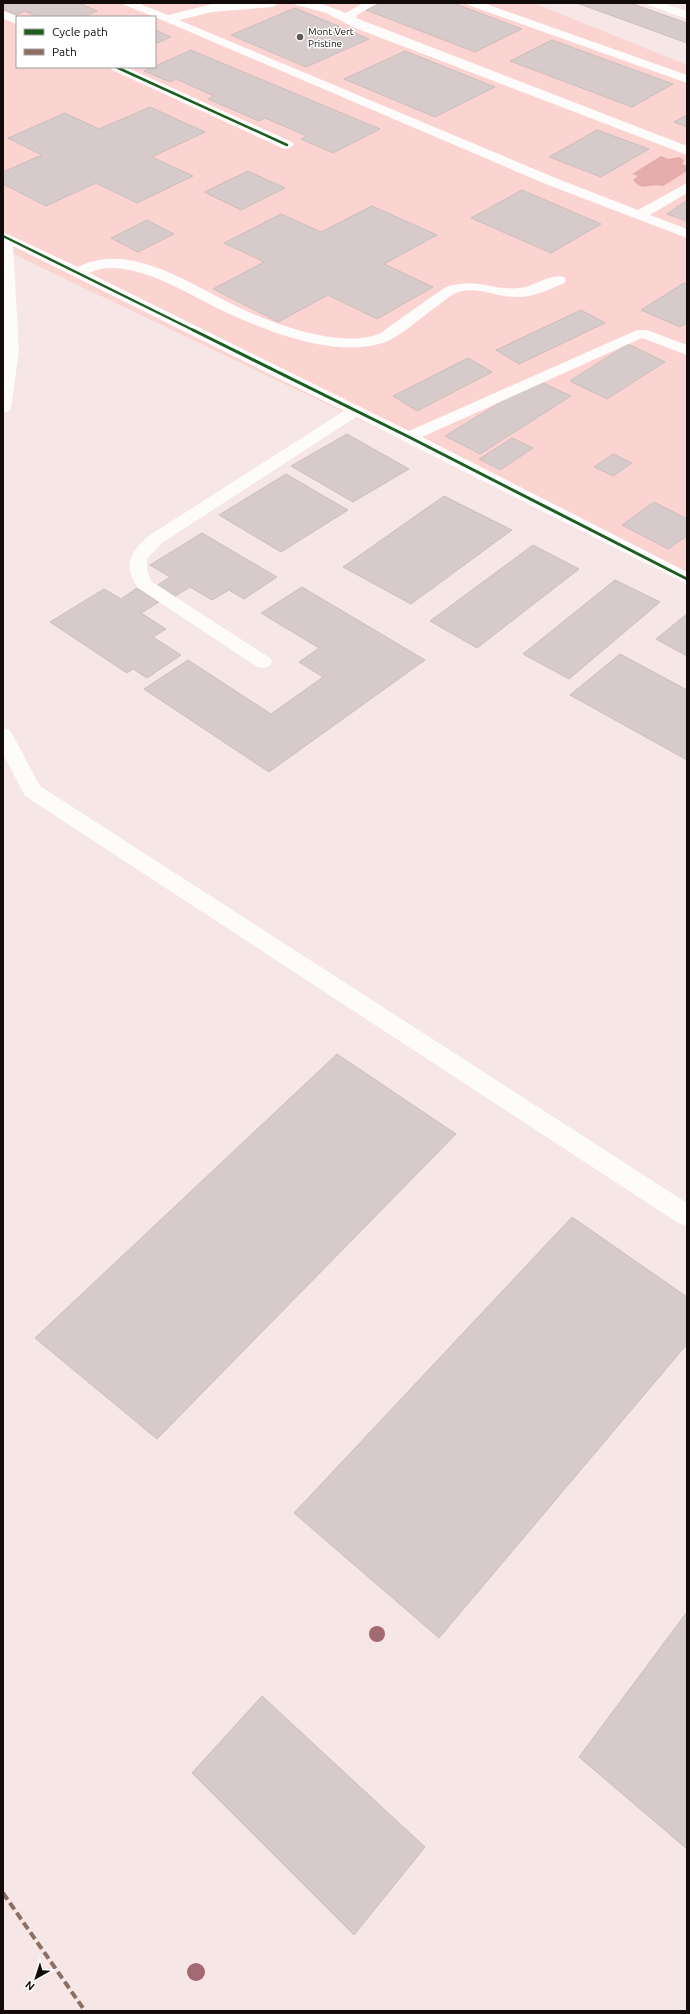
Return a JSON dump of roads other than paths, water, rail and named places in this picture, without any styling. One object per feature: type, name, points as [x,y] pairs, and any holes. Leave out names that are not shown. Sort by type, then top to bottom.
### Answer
[{"type":"street","points":[[128,3],[638,216],[687,234]]},
{"type":"street","points":[[167,19],[212,8],[273,3]]},
{"type":"street","points":[[300,3],[307,3],[359,25],[687,151]]},
{"type":"street","points":[[350,20],[352,12],[372,3]]},
{"type":"street","points":[[472,3],[687,79]]},
{"type":"street","points":[[652,3],[687,15]]},
{"type":"street","points":[[3,15],[16,20]]},
{"type":"street","points":[[118,68],[287,145]]},
{"type":"street","points":[[638,216],[687,187]]},
{"type":"street","points":[[4,236],[409,437],[687,579]]},
{"type":"street","points":[[3,408],[11,351],[4,236]]},
{"type":"street","points":[[78,273],[98,264],[109,263],[141,268],[157,273],[253,320],[332,342],[355,343],[384,337],[451,290],[462,286],[480,286],[517,293],[535,289],[559,280]]},
{"type":"street","points":[[409,437],[642,333],[687,350]]},
{"type":"street","points":[[263,662],[144,584],[137,570],[136,562],[143,549],[156,539],[356,411]]},
{"type":"street","points":[[3,735],[32,791],[687,1216]]},
{"type":"place","name":"Mont Vert Pristine","points":[[300,37]]}]
